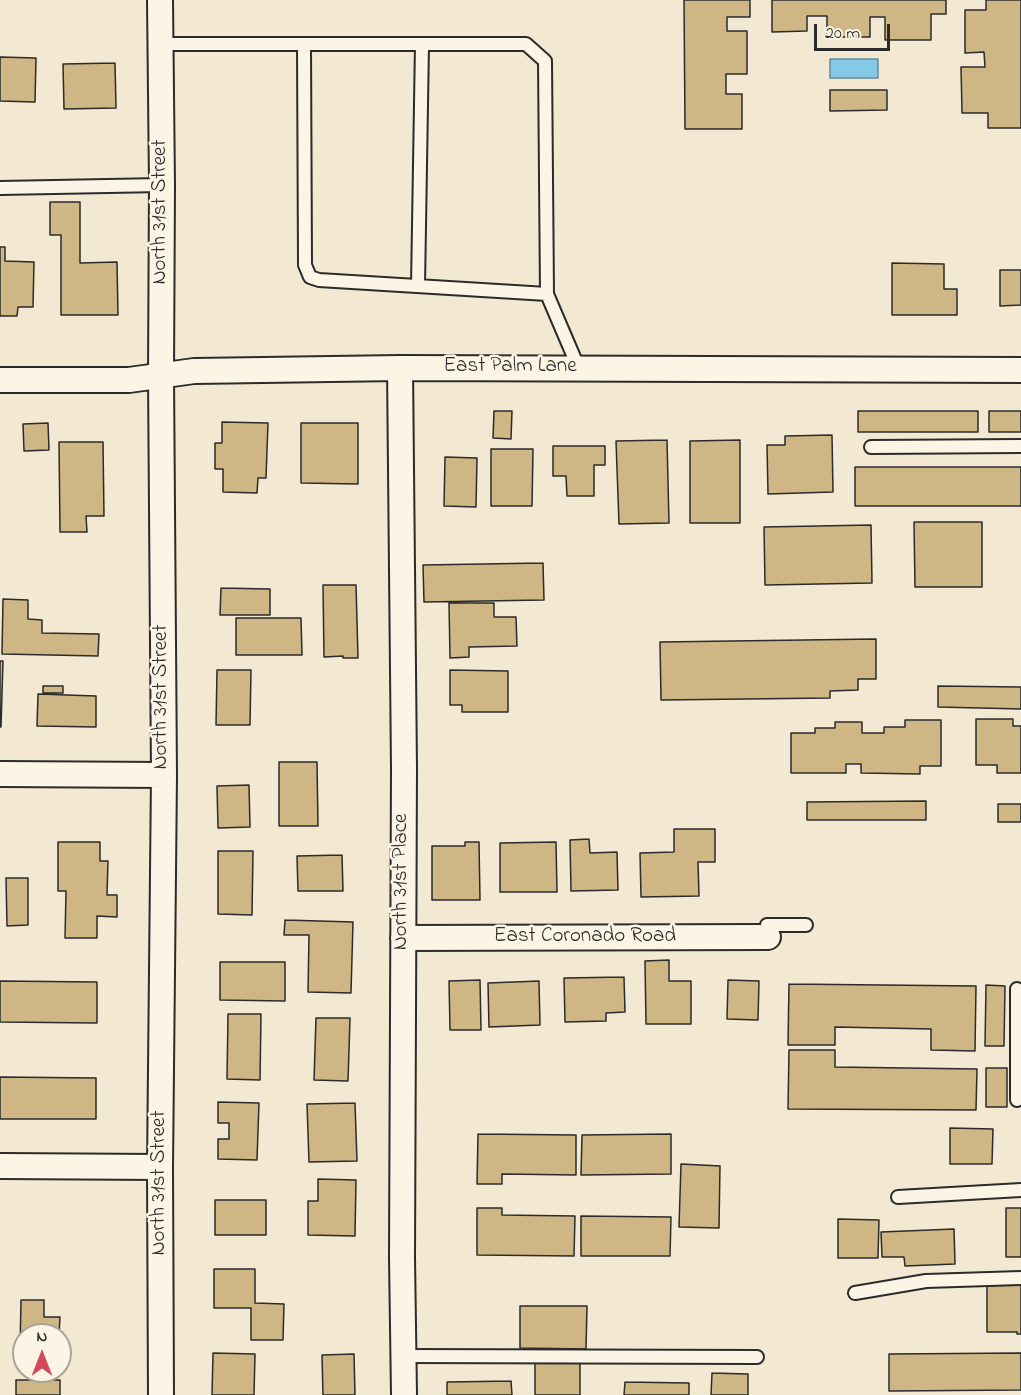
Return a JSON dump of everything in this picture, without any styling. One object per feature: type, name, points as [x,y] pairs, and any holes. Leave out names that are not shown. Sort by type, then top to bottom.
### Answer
[{"type":"street","name":"North 31st Street","points":[[160,0],[164,775],[160,1167],[161,1395]]},
{"type":"street","name":"East Palm Lane","points":[[0,380],[129,380],[194,371],[400,368],[1021,370]]},
{"type":"street","name":"North 31st Place","points":[[400,368],[404,769],[402,1257],[404,1395]]},
{"type":"street","points":[[0,774],[164,775]]},
{"type":"street","name":"East Coronado Road","points":[[403,939],[768,937]]},
{"type":"street","points":[[0,1166],[160,1167]]},
{"type":"lane","points":[[161,44],[526,44],[545,62],[547,294],[579,369]]},
{"type":"lane","points":[[304,44],[305,265],[310,277],[319,280],[547,294]]},
{"type":"lane","points":[[418,286],[422,44]]},
{"type":"lane","points":[[0,188],[162,185]]},
{"type":"lane","points":[[871,447],[1021,446]]},
{"type":"lane","points":[[768,937],[767,925],[806,925]]},
{"type":"lane","points":[[1017,988],[1019,1053],[1017,1100]]},
{"type":"lane","points":[[897,1197],[1021,1190]]},
{"type":"lane","points":[[855,1293],[926,1281],[1021,1278]]},
{"type":"lane","points":[[403,1356],[757,1357]]},
{"type":"water","points":[[830,59],[878,59],[878,78],[830,78]]},
{"type":"building","points":[[684,0],[750,0],[750,17],[727,17],[727,31],[747,31],[747,74],[726,74],[726,94],[742,94],[742,129],[685,129]]},
{"type":"building","points":[[772,0],[946,0],[946,14],[931,14],[931,40],[885,40],[885,17],[870,17],[870,37],[827,37],[827,16],[807,16],[807,31],[772,32]]},
{"type":"building","points":[[986,0],[1021,0],[1021,128],[988,128],[988,113],[962,113],[961,67],[985,67],[984,52],[965,53],[965,10],[986,10]]},
{"type":"building","points":[[0,57],[36,58],[35,102],[0,101]]},
{"type":"building","points":[[115,63],[116,108],[64,109],[63,64]]},
{"type":"building","points":[[830,90],[887,90],[887,110],[830,111]]},
{"type":"building","points":[[50,202],[80,202],[80,263],[117,262],[118,315],[61,315],[61,235],[50,235]]},
{"type":"building","points":[[0,247],[5,247],[5,261],[34,262],[33,307],[18,307],[17,316],[0,316]]},
{"type":"building","points":[[892,263],[944,264],[944,289],[957,289],[957,315],[892,315]]},
{"type":"building","points":[[1000,270],[1021,270],[1021,305],[1000,306]]},
{"type":"building","points":[[494,411],[512,411],[511,439],[493,438]]},
{"type":"building","points":[[858,411],[978,411],[978,432],[858,432]]},
{"type":"building","points":[[989,411],[1021,411],[1021,432],[989,432]]},
{"type":"building","points":[[222,422],[268,423],[266,478],[258,478],[257,493],[223,492],[223,469],[215,469],[215,443],[222,443]]},
{"type":"building","points":[[48,423],[49,450],[24,451],[23,424]]},
{"type":"building","points":[[301,423],[358,423],[358,484],[301,483]]},
{"type":"building","points":[[832,435],[833,492],[768,494],[767,445],[785,445],[785,436]]},
{"type":"building","points":[[667,440],[669,523],[619,524],[616,441]]},
{"type":"building","points":[[740,440],[740,523],[690,523],[690,441]]},
{"type":"building","points":[[59,442],[103,442],[104,516],[86,516],[87,532],[60,532]]},
{"type":"building","points":[[553,446],[605,446],[605,465],[594,465],[594,496],[567,496],[566,476],[553,476]]},
{"type":"building","points":[[491,449],[533,449],[532,506],[491,506]]},
{"type":"building","points":[[445,457],[477,458],[476,507],[444,506]]},
{"type":"building","points":[[855,467],[1021,467],[1021,506],[855,506]]},
{"type":"building","points":[[914,522],[982,522],[982,587],[915,587]]},
{"type":"building","points":[[871,525],[872,583],[765,585],[764,527]]},
{"type":"building","points":[[543,563],[544,600],[424,602],[423,565]]},
{"type":"building","points":[[323,585],[356,585],[358,658],[324,657]]},
{"type":"building","points":[[221,588],[270,589],[270,615],[220,615]]},
{"type":"building","points":[[3,599],[28,600],[28,619],[42,620],[42,633],[99,634],[98,656],[2,654]]},
{"type":"building","points":[[449,603],[494,603],[494,617],[516,617],[517,646],[469,647],[469,657],[450,658]]},
{"type":"building","points":[[236,618],[301,618],[302,655],[236,655]]},
{"type":"building","points":[[876,639],[876,679],[858,679],[858,690],[830,691],[830,698],[661,700],[660,642]]},
{"type":"building","points":[[0,661],[3,661],[1,727],[0,727]]},
{"type":"building","points":[[217,670],[251,670],[250,725],[216,725]]},
{"type":"building","points":[[450,670],[508,671],[508,712],[462,712],[462,705],[450,705]]},
{"type":"building","points":[[43,686],[63,686],[63,693],[43,693]]},
{"type":"building","points":[[938,686],[1021,687],[1021,709],[938,707]]},
{"type":"building","points":[[38,694],[96,696],[96,727],[37,726]]},
{"type":"building","points":[[976,719],[1013,719],[1013,726],[1021,726],[1021,773],[997,773],[997,765],[976,765]]},
{"type":"building","points":[[905,720],[941,720],[941,766],[920,766],[920,774],[861,773],[861,764],[846,764],[846,773],[791,773],[791,733],[815,733],[815,728],[835,728],[835,722],[862,722],[862,733],[884,733],[884,727],[905,727]]},
{"type":"building","points":[[279,762],[317,762],[318,826],[279,826]]},
{"type":"building","points":[[249,785],[250,827],[218,828],[217,786]]},
{"type":"building","points":[[926,801],[926,820],[807,820],[807,802]]},
{"type":"building","points":[[998,804],[1021,804],[1021,822],[998,822]]},
{"type":"building","points":[[674,829],[715,829],[715,862],[698,862],[699,896],[641,897],[640,853],[674,852]]},
{"type":"building","points":[[589,839],[590,853],[617,852],[618,890],[571,891],[570,840]]},
{"type":"building","points":[[58,842],[100,842],[100,861],[108,861],[107,895],[117,895],[117,917],[97,916],[97,938],[65,938],[66,891],[58,891]]},
{"type":"building","points":[[465,842],[479,842],[480,900],[432,900],[432,846],[465,846]]},
{"type":"building","points":[[556,842],[557,892],[500,892],[500,843]]},
{"type":"building","points":[[218,851],[253,851],[252,915],[218,914]]},
{"type":"building","points":[[342,855],[343,891],[298,891],[297,856]]},
{"type":"building","points":[[6,878],[28,878],[28,925],[7,926]]},
{"type":"building","points":[[285,920],[353,922],[351,993],[308,992],[309,935],[284,935]]},
{"type":"building","points":[[669,960],[669,981],[691,981],[691,1024],[646,1024],[645,961]]},
{"type":"building","points":[[220,962],[285,962],[285,1001],[220,1000]]},
{"type":"building","points":[[624,977],[625,1012],[606,1013],[606,1021],[565,1022],[564,978]]},
{"type":"building","points":[[480,980],[481,1030],[450,1030],[449,981]]},
{"type":"building","points":[[728,980],[759,981],[758,1020],[727,1019]]},
{"type":"building","points":[[0,981],[97,982],[97,1023],[0,1022]]},
{"type":"building","points":[[539,981],[540,1025],[489,1027],[488,983]]},
{"type":"building","points":[[789,984],[976,986],[975,1051],[931,1050],[931,1029],[835,1027],[835,1045],[788,1045]]},
{"type":"building","points":[[986,985],[1005,986],[1004,1046],[985,1046]]},
{"type":"building","points":[[228,1014],[261,1014],[260,1080],[227,1079]]},
{"type":"building","points":[[316,1018],[350,1018],[348,1081],[314,1080]]},
{"type":"building","points":[[789,1050],[835,1050],[835,1067],[977,1069],[976,1110],[788,1109]]},
{"type":"building","points":[[986,1068],[1007,1068],[1007,1107],[986,1107]]},
{"type":"building","points":[[0,1077],[96,1078],[96,1119],[0,1119]]},
{"type":"building","points":[[218,1102],[259,1103],[257,1160],[218,1159],[218,1139],[229,1139],[229,1123],[218,1123]]},
{"type":"building","points":[[355,1103],[357,1161],[309,1162],[307,1104]]},
{"type":"building","points":[[950,1128],[993,1129],[992,1164],[950,1164]]},
{"type":"building","points":[[478,1134],[576,1135],[576,1175],[502,1174],[502,1184],[477,1184]]},
{"type":"building","points":[[671,1134],[671,1174],[581,1175],[582,1135]]},
{"type":"building","points":[[681,1164],[720,1166],[719,1228],[679,1227]]},
{"type":"building","points":[[318,1179],[356,1180],[355,1236],[308,1235],[308,1201],[318,1201]]},
{"type":"building","points":[[215,1200],[266,1200],[266,1235],[215,1235]]},
{"type":"building","points":[[477,1208],[502,1208],[502,1215],[575,1216],[574,1256],[477,1255]]},
{"type":"building","points":[[1006,1208],[1021,1208],[1021,1257],[1006,1257]]},
{"type":"building","points":[[581,1216],[671,1217],[670,1256],[581,1256]]},
{"type":"building","points":[[838,1219],[879,1220],[878,1258],[838,1258]]},
{"type":"building","points":[[954,1229],[955,1264],[905,1266],[904,1257],[882,1257],[881,1232]]},
{"type":"building","points":[[214,1269],[255,1269],[255,1303],[284,1304],[283,1340],[251,1340],[251,1308],[214,1308]]},
{"type":"building","points":[[987,1283],[1021,1283],[1021,1334],[987,1332]]},
{"type":"building","points":[[21,1300],[44,1300],[44,1317],[60,1317],[60,1323],[21,1323]]},
{"type":"building","points":[[520,1306],[587,1306],[586,1349],[520,1348]]},
{"type":"building","points":[[213,1353],[255,1354],[254,1395],[212,1395]]},
{"type":"building","points":[[1021,1353],[1021,1390],[889,1391],[889,1354]]},
{"type":"building","points":[[354,1354],[355,1395],[323,1395],[322,1355]]},
{"type":"building","points":[[535,1359],[580,1360],[580,1395],[535,1395]]},
{"type":"building","points":[[712,1373],[748,1374],[748,1395],[711,1395]]},
{"type":"building","points":[[511,1381],[512,1395],[447,1395],[447,1382]]},
{"type":"building","points":[[625,1382],[689,1383],[689,1395],[624,1395]]},
{"type":"building","points":[[16,1383],[60,1383],[60,1395],[16,1395]]}]
